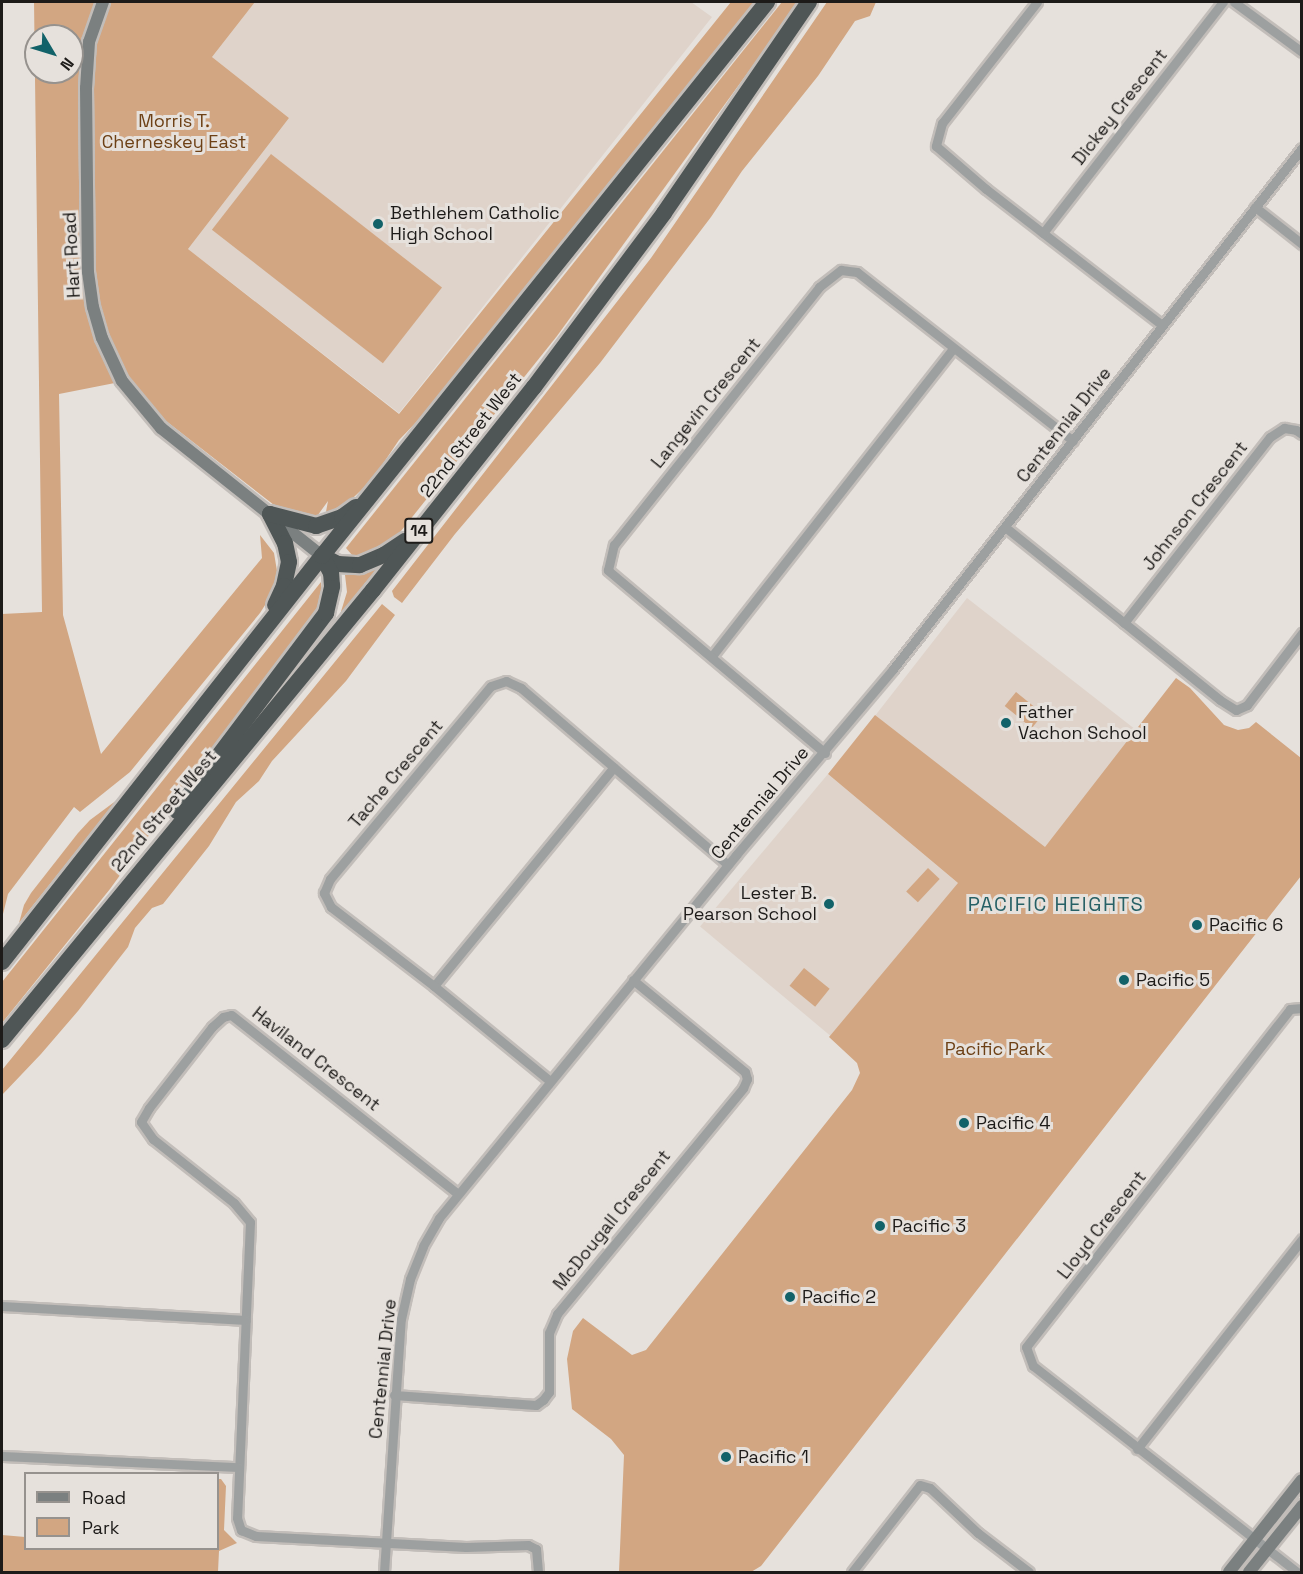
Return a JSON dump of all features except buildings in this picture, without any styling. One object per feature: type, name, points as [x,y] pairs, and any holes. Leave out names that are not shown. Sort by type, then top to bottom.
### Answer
[{"type":"highway","name":"22nd Street West","points":[[2,962],[267,625],[767,2]]},
{"type":"highway","name":"22nd Street West","points":[[2,1040],[534,387],[664,213],[809,2]]},
{"type":"highway","points":[[270,514],[302,524],[322,525],[342,517],[369,499]]},
{"type":"highway","points":[[267,625],[284,586],[289,562],[285,543],[270,514]]},
{"type":"highway","points":[[322,556],[338,564],[360,565],[384,555],[418,532]]},
{"type":"highway","points":[[145,866],[194,788],[327,613],[332,586],[331,573],[322,556]]},
{"type":"street","name":"Hart Road","points":[[103,2],[90,42],[86,81],[88,272],[99,331],[122,381],[147,413],[171,437],[322,556]]},
{"type":"street","points":[[1037,2],[942,123],[936,146],[1162,325]]},
{"type":"street","name":"Dickey Crescent","points":[[1043,233],[1223,2]]},
{"type":"street","points":[[1234,2],[1302,52]]},
{"type":"street","name":"Centennial Drive","points":[[384,1572],[394,1395],[401,1319],[410,1279],[431,1231],[458,1194],[633,980],[825,753],[1302,148]]},
{"type":"street","points":[[1255,207],[1302,244]]},
{"type":"street","name":"Langevin Crescent","points":[[825,753],[609,570],[614,545],[819,287],[841,270],[857,272],[1073,441]]},
{"type":"street","points":[[712,656],[953,349]]},
{"type":"street","name":"Johnson Crescent","points":[[1124,623],[1270,437],[1284,428],[1296,430],[1302,435]]},
{"type":"street","points":[[1005,527],[1220,700],[1236,710],[1247,705],[1302,633]]},
{"type":"street","name":"Tache Crescent","points":[[550,1081],[434,986],[331,907],[324,893],[330,879],[491,686],[506,681],[521,688],[728,865]]},
{"type":"street","points":[[434,986],[614,767]]},
{"type":"street","name":"McDougall Crescent","points":[[394,1395],[536,1405],[543,1400],[549,1392],[550,1383],[549,1333],[557,1314],[743,1088],[747,1079],[745,1072],[633,980]]},
{"type":"street","name":"Lloyd Crescent","points":[[1297,1572],[1033,1366],[1026,1347],[1290,1010],[1302,1008]]},
{"type":"street","name":"Haviland Crescent","points":[[385,1543],[256,1536],[245,1533],[239,1526],[237,1518],[250,1222],[234,1203],[153,1139],[141,1122],[149,1108],[212,1027],[223,1017],[231,1015],[238,1018],[458,1194]]},
{"type":"street","points":[[1137,1449],[1302,1239]]},
{"type":"street","points":[[2,1306],[246,1320]]},
{"type":"street","points":[[2,1456],[239,1467]]},
{"type":"street","points":[[1229,1572],[1302,1480]]},
{"type":"street","points":[[852,1572],[920,1485],[930,1488],[969,1525],[1029,1572]]},
{"type":"street","points":[[1250,1572],[1302,1506]]},
{"type":"street","points":[[385,1543],[466,1547],[528,1545],[536,1549],[538,1572]]},
{"type":"shaded area","name":"Bethlehem Catholic High School","points":[[255,2],[691,2],[712,17],[399,413],[188,249],[289,118],[212,57]]},
{"type":"shaded area","name":"Father Vachon School","points":[[967,598],[1138,732],[1046,849],[875,715]]},
{"type":"shaded area","name":"Lester B. Pearson School","points":[[828,774],[958,883],[830,1036],[700,926]]},
{"type":"green space","name":"Morris T. Cherneskey East","points":[[34,2],[255,2],[212,57],[289,118],[188,249],[399,414],[731,2],[755,2],[427,411],[399,440],[372,480],[339,511],[325,517],[328,501],[315,519],[284,511],[274,505],[166,421],[130,380],[59,394],[63,615],[101,754],[262,558],[260,535],[274,553],[279,583],[260,613],[130,772],[80,812],[74,807],[8,894],[2,918],[2,614],[42,612],[35,84],[84,84],[84,24],[34,24]]},
{"type":"green space","points":[[782,2],[799,2],[557,336],[397,536],[362,560],[352,555],[346,548]]},
{"type":"green space","points":[[827,2],[876,2],[870,16],[855,21],[818,76],[742,171],[711,217],[600,363],[455,534],[402,603],[394,597],[392,591],[651,258]]},
{"type":"green space","points":[[271,154],[442,288],[383,363],[212,230]]},
{"type":"green space","points":[[379,569],[339,618],[347,592],[345,575]]},
{"type":"green space","points":[[321,582],[322,592],[316,617],[211,750],[110,889],[2,1023],[2,982]]},
{"type":"green space","points":[[382,604],[395,615],[346,681],[272,761],[259,781],[236,802],[209,846],[163,904],[152,908],[135,928],[128,947],[78,1011],[2,1095],[2,1070]]},
{"type":"green space","name":"Pacific Park","points":[[1176,678],[1190,688],[1224,725],[1238,730],[1249,728],[1256,722],[1301,758],[1301,876],[761,1566],[751,1572],[619,1572],[624,1455],[611,1439],[572,1409],[567,1359],[573,1331],[583,1318],[632,1355],[646,1350],[852,1090],[860,1073],[857,1063],[829,1037],[958,883],[828,774],[875,715],[1045,847]]},
{"type":"green space","points":[[1016,692],[1043,714],[1032,728],[1005,706]]},
{"type":"green space","points":[[117,800],[19,923],[24,905],[31,893],[78,833],[90,820]]},
{"type":"green space","points":[[928,868],[940,879],[918,902],[906,891]]},
{"type":"green space","points":[[804,968],[830,989],[815,1007],[790,986]]},
{"type":"green space","points":[[219,1479],[221,1479],[226,1486],[224,1530],[237,1543],[219,1551],[218,1572],[2,1572],[2,1535],[24,1537],[24,1550],[219,1550]]},
{"type":"place","name":"Bethlehem Catholic High School","points":[[378,224]]},
{"type":"place","name":"Father Vachon School","points":[[1006,723]]},
{"type":"place","name":"Lester B. Pearson School","points":[[829,904]]},
{"type":"place","name":"Pacific 6","points":[[1197,925]]},
{"type":"place","name":"Pacific 5","points":[[1124,980]]},
{"type":"place","name":"Pacific 4","points":[[964,1123]]},
{"type":"place","name":"Pacific 3","points":[[880,1226]]},
{"type":"place","name":"Pacific 2","points":[[790,1297]]},
{"type":"place","name":"Pacific 1","points":[[726,1457]]},
{"type":"district","name":"PACIFIC HEIGHTS","points":[[1056,904]]}]
